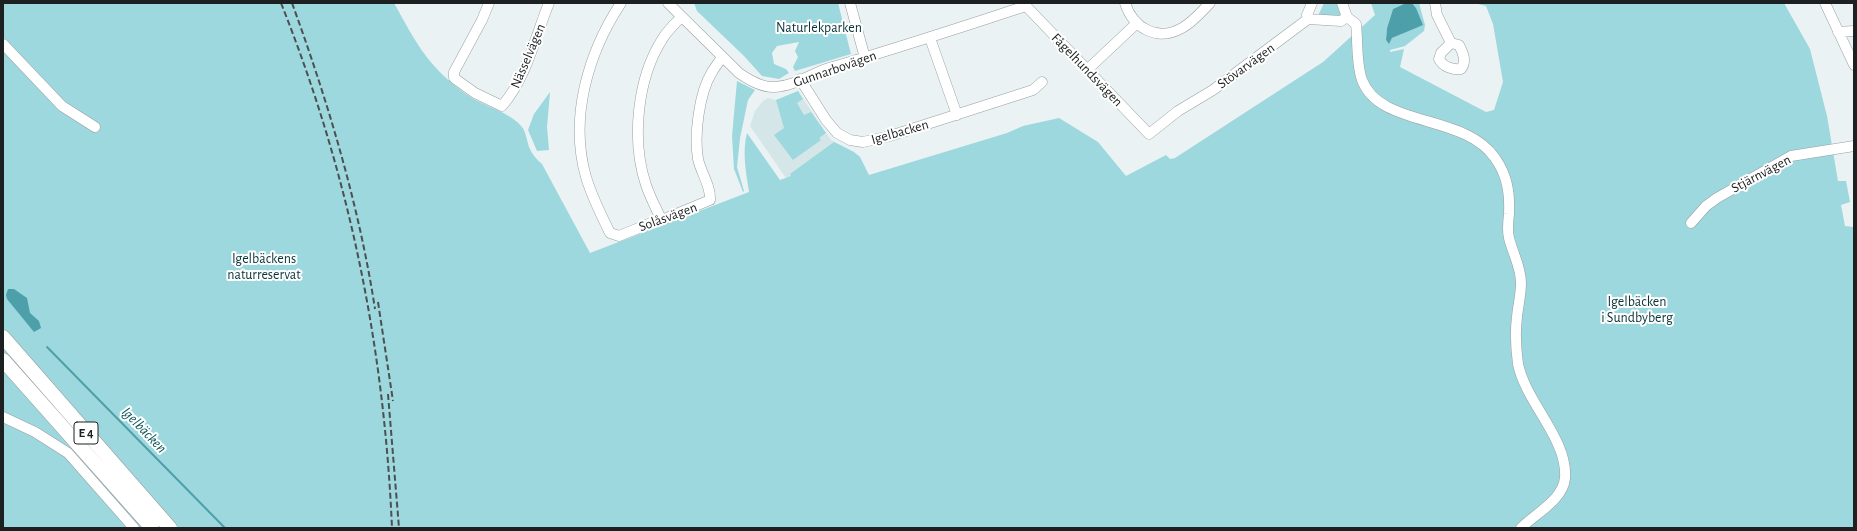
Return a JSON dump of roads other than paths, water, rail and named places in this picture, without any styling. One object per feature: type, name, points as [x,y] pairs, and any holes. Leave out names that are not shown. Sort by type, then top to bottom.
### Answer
[{"type":"highway","name":"E 4","points":[[3,337],[170,528]]},
{"type":"highway","name":"E 4","points":[[3,360],[151,527]]},
{"type":"street","name":"Nässelvägen","points":[[489,3],[482,20],[454,72],[454,78],[475,93],[502,106],[511,94],[526,64],[550,3]]},
{"type":"street","name":"Solåsvägen","points":[[621,3],[597,46],[586,78],[580,120],[581,148],[585,176],[594,201],[610,233],[619,236],[661,219],[664,220],[710,200],[710,193],[698,160],[696,141],[697,123],[701,101],[708,80],[722,57]]},
{"type":"street","name":"Gunnarbovägen","points":[[668,3],[739,73],[750,80],[773,88],[784,86],[818,72],[930,38],[1027,4]]},
{"type":"street","points":[[850,3],[864,58]]},
{"type":"street","points":[[1125,3],[1128,11],[1137,23],[1144,30],[1155,34],[1164,34],[1181,29],[1195,19],[1210,3]]},
{"type":"street","points":[[1312,3],[1307,15],[1308,19],[1341,22],[1347,17]]},
{"type":"street","points":[[1342,3],[1347,17],[1356,24],[1362,78],[1369,93],[1374,99],[1386,107],[1461,132],[1476,140],[1494,156],[1506,180],[1510,197],[1509,239],[1521,277],[1516,318],[1519,366],[1533,399],[1562,452],[1565,465],[1565,479],[1558,496],[1521,528]]},
{"type":"street","points":[[1435,3],[1437,15],[1451,43]]},
{"type":"street","points":[[1825,3],[1854,65]]},
{"type":"street","name":"Fågelhundsvägen","points":[[1027,4],[1087,70],[1149,134]]},
{"type":"street","points":[[661,219],[646,186],[640,163],[638,113],[641,91],[658,47],[664,36],[681,17]]},
{"type":"street","name":"Stövarvägen","points":[[1149,134],[1178,111],[1213,90],[1308,19]]},
{"type":"street","points":[[1087,70],[1137,23]]},
{"type":"street","points":[[1838,32],[1854,31]]},
{"type":"street","points":[[930,38],[957,115]]},
{"type":"street","points":[[3,44],[62,106],[95,127]]},
{"type":"street","name":"Igelbacken","points":[[800,79],[826,120],[837,133],[850,140],[863,142],[876,140],[1033,90],[1042,82]]},
{"type":"street","name":"Stjärnvägen","points":[[1691,223],[1706,206],[1717,198],[1791,156],[1854,146]]},
{"type":"street","points":[[3,417],[35,432],[68,453],[134,528]]},
{"type":"waterway","name":"Igelbäcken","points":[[47,347],[225,528]]},
{"type":"railway","points":[[281,3],[305,67],[326,131],[344,196],[359,261],[381,392],[388,460],[392,528]]},
{"type":"railway","points":[[292,3],[318,78],[341,154],[360,231],[375,309]]},
{"type":"railway","points":[[378,302],[393,401]]},
{"type":"railway","points":[[388,394],[399,528]]},
{"type":"park label","name":"Naturlekparken","points":[[819,28]]},
{"type":"park label","name":"Igelbäckens naturreservat","points":[[264,268]]},
{"type":"park label","name":"Igelbäcken i Sundbyberg","points":[[1637,310]]}]
